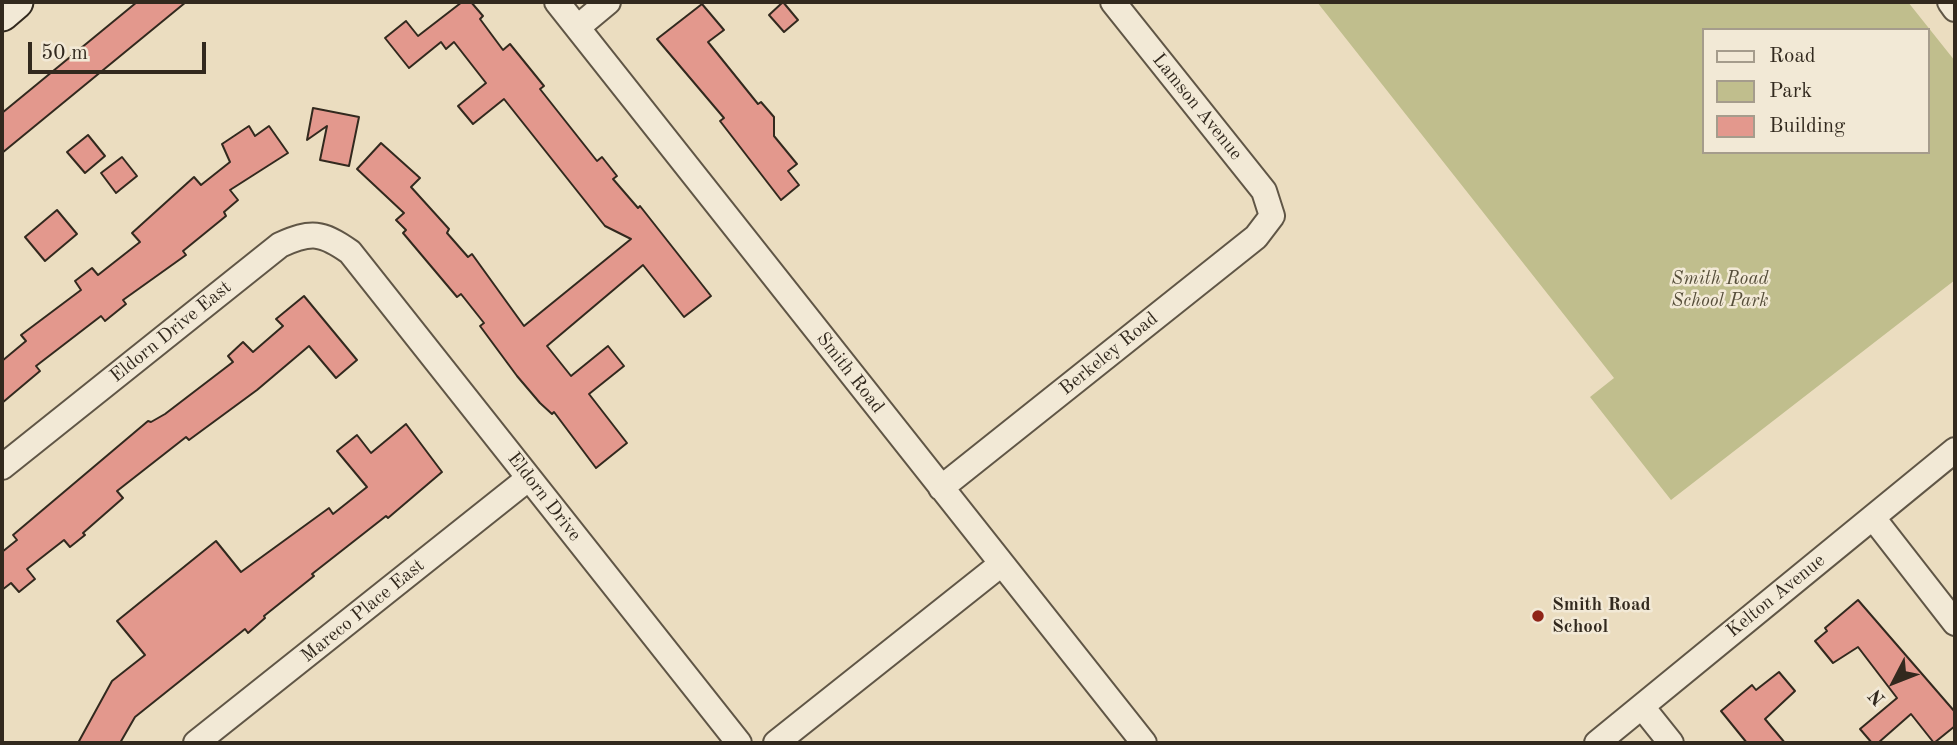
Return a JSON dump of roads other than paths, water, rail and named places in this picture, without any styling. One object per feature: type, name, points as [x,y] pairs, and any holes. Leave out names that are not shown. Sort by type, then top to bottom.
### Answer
[{"type":"street","points":[[2,13],[16,2]]},
{"type":"street","name":"Smith Road","points":[[557,2],[1000,565],[1144,743]]},
{"type":"street","points":[[578,27],[608,2]]},
{"type":"street","name":"Lamson Avenue","points":[[1113,2],[1264,191],[1272,216]]},
{"type":"street","points":[[1950,2],[1955,9]]},
{"type":"street","name":"Berkeley Road","points":[[941,488],[1256,237],[1272,216]]},
{"type":"street","name":"Eldorn Drive East","points":[[2,467],[281,245],[304,234],[316,235],[329,237],[349,252]]},
{"type":"street","name":"Eldorn Drive","points":[[349,252],[739,743]]},
{"type":"street","name":"Kelton Avenue","points":[[1597,743],[1955,450]]},
{"type":"street","name":"Mareco Place East","points":[[196,743],[529,478]]},
{"type":"street","points":[[1874,519],[1955,623]]},
{"type":"street","points":[[776,743],[1000,565]]},
{"type":"street","points":[[1643,708],[1671,743]]},
{"type":"place","name":"Smith Road School","points":[[1538,616]]},
{"type":"park label","name":"Smith Road School Park","points":[[1720,290]]}]
